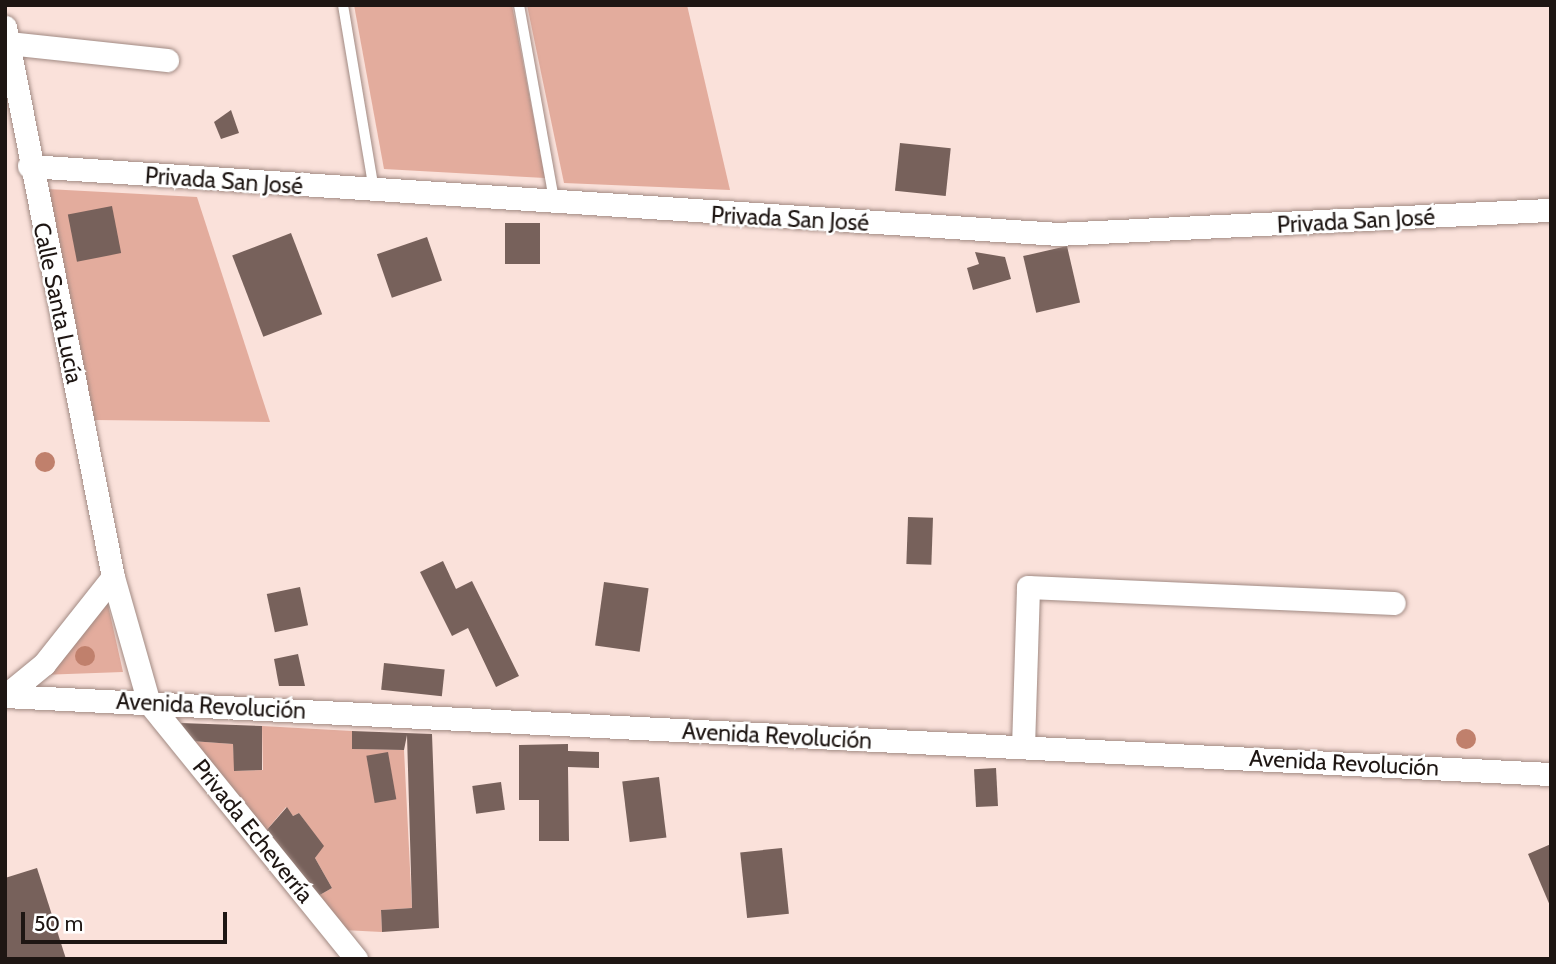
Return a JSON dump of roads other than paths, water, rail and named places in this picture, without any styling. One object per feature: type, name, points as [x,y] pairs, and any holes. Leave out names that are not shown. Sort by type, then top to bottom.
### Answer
[{"type":"street","points":[[7,35],[167,60]]},
{"type":"street","name":"Calle Santa Lucía","points":[[7,35],[30,166],[113,578],[149,703]]},
{"type":"street","name":"Privada San José","points":[[30,166],[374,192],[554,200],[1057,234],[1551,210]]},
{"type":"street","points":[[8,694],[44,664],[113,578]]},
{"type":"street","points":[[1023,747],[1028,587],[1394,603]]},
{"type":"street","name":"Avenida Revolución","points":[[8,694],[1551,774]]},
{"type":"street","name":"Privada Echeverría","points":[[149,703],[356,959]]},
{"type":"lane","points":[[343,5],[374,192]]},
{"type":"lane","points":[[519,5],[554,200]]}]
